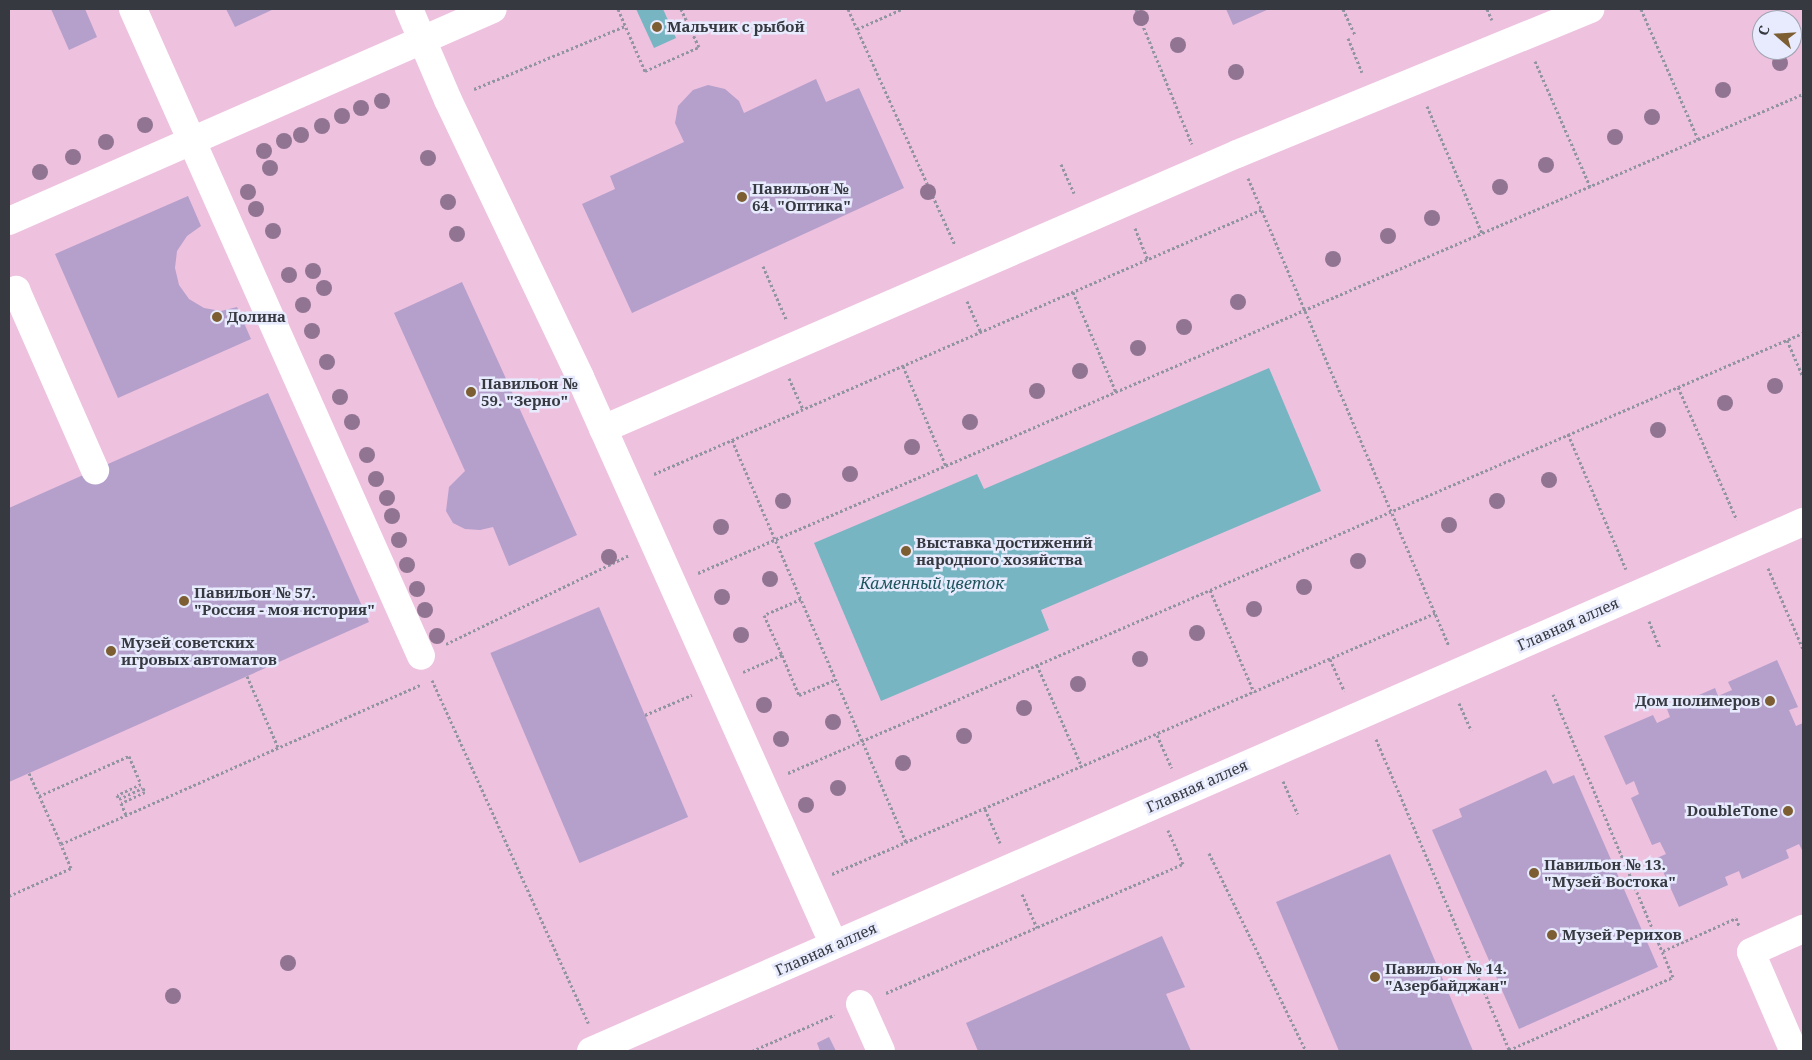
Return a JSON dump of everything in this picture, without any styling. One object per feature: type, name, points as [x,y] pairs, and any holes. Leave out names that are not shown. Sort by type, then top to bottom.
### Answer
[{"type":"lane","points":[[133,9],[426,668]]},
{"type":"lane","points":[[409,9],[448,100],[604,429],[834,945]]},
{"type":"lane","points":[[9,221],[492,9]]},
{"type":"lane","points":[[604,429],[1237,154],[1590,9]]},
{"type":"lane","points":[[9,293],[16,290],[95,470]]},
{"type":"lane","name":"Главная аллея","points":[[595,1049],[1803,522]]},
{"type":"lane","points":[[1791,1045],[1751,952],[1803,929]]},
{"type":"lane","points":[[860,1004],[881,1051]]},
{"type":"path","points":[[618,9],[645,71],[698,47],[681,9]]},
{"type":"path","points":[[848,9],[962,274],[981,332]]},
{"type":"path","points":[[857,29],[902,9]]},
{"type":"path","points":[[1136,9],[1202,169]]},
{"type":"path","points":[[1343,9],[1355,35]]},
{"type":"path","points":[[1641,9],[1698,139]]},
{"type":"path","points":[[448,100],[625,26]]},
{"type":"path","points":[[1524,36],[1590,186]]},
{"type":"path","points":[[1348,38],[1373,98]]},
{"type":"path","points":[[1416,81],[1482,233]]},
{"type":"path","points":[[673,584],[1803,94]]},
{"type":"path","points":[[1237,154],[1460,671]]},
{"type":"path","points":[[628,485],[1261,210]]},
{"type":"path","points":[[763,266],[797,345]]},
{"type":"path","points":[[1073,292],[1116,392]]},
{"type":"path","points":[[762,784],[1803,333]]},
{"type":"path","points":[[1787,340],[1803,377]]},
{"type":"path","points":[[903,366],[946,466]]},
{"type":"path","points":[[1678,387],[1748,546]]},
{"type":"path","points":[[1568,434],[1660,648]]},
{"type":"path","points":[[732,440],[906,843]]},
{"type":"path","points":[[60,844],[278,747],[654,543]]},
{"type":"path","points":[[1210,590],[1254,692]]},
{"type":"path","points":[[1780,595],[1803,649]]},
{"type":"path","points":[[801,599],[764,615],[799,695],[835,680]]},
{"type":"path","points":[[806,884],[906,843],[1435,613]]},
{"type":"path","points":[[1330,659],[1360,715],[1509,1050],[1673,977],[1553,694]]},
{"type":"path","points":[[1037,665],[1082,767]]},
{"type":"path","points":[[426,668],[595,1049]]},
{"type":"path","points":[[247,676],[278,747]]},
{"type":"path","points":[[1157,734],[1183,793]]},
{"type":"path","points":[[1272,754],[1298,814]]},
{"type":"path","points":[[39,796],[129,756],[141,784],[117,795],[119,799],[143,788],[145,792],[121,803],[126,815]]},
{"type":"path","points":[[9,896],[71,868],[29,773]]},
{"type":"path","points":[[752,1051],[1183,864],[1157,804]]},
{"type":"path","points":[[1209,853],[1306,1051]]},
{"type":"path","points":[[1662,952],[1736,918]]},
{"type":"shaded area","name":"Выставка достижений народного хозяйства","points":[[9,9],[1803,9],[1803,1051],[9,1051]]},
{"type":"water","points":[[636,9],[663,9],[676,38],[654,48]]},
{"type":"water","name":"Каменный цветок","points":[[1269,368],[1321,491],[1041,610],[1049,630],[881,701],[814,543],[977,474],[984,489]]},
{"type":"building","points":[[51,9],[85,9],[97,37],[69,50]]},
{"type":"building","points":[[226,9],[274,9],[235,27]]},
{"type":"building","points":[[1226,9],[1269,9],[1233,25]]},
{"type":"building","name":"Павильон № 64. \"Оптика\"","points":[[816,79],[826,102],[859,88],[904,188],[632,313],[582,204],[615,189],[610,176],[684,142],[675,123],[678,106],[693,90],[708,85],[725,89],[739,101],[744,113]]},
{"type":"building","points":[[188,196],[201,226],[187,236],[177,251],[175,268],[179,285],[189,299],[204,308],[221,311],[237,307],[251,339],[118,398],[55,254]]},
{"type":"building","name":"Павильон № 59. \"Зерно\"","points":[[462,282],[577,535],[509,566],[493,527],[480,530],[465,529],[453,523],[446,511],[449,487],[465,471],[394,313]]},
{"type":"building","name":"Павильон № 57. \"Россия - моя история\"","points":[[268,393],[369,622],[9,782],[9,508]]},
{"type":"building","points":[[599,607],[688,817],[579,863],[490,653]]},
{"type":"building","points":[[1777,660],[1798,707],[1789,710],[1796,726],[1803,723],[1803,852],[1799,844],[1786,850],[1789,858],[1742,879],[1739,871],[1725,877],[1728,885],[1679,907],[1657,858],[1666,854],[1660,842],[1652,845],[1631,798],[1639,794],[1634,781],[1626,785],[1604,736],[1653,715],[1657,723],[1670,717],[1667,709],[1715,688],[1718,696],[1732,690],[1728,682]]},
{"type":"building","name":"Павильон № 13. \"Музей Востока\"","points":[[1546,770],[1553,784],[1574,775],[1658,967],[1519,1029],[1432,830],[1462,817],[1459,809]]},
{"type":"building","name":"Павильон № 14. \"Азербайджан\"","points":[[1390,854],[1473,1051],[1339,1051],[1276,902]]},
{"type":"building","points":[[1162,936],[1185,987],[1166,994],[1191,1051],[978,1051],[966,1023]]},
{"type":"building","points":[[829,1037],[836,1051],[820,1051],[817,1043]]},
{"type":"place","name":"Мальчик с рыбой","points":[[657,27]]},
{"type":"place","name":"Павильон № 64. \"Оптика\"","points":[[742,197]]},
{"type":"place","name":"Долина","points":[[217,317]]},
{"type":"place","name":"Павильон № 59. \"Зерно\"","points":[[471,392]]},
{"type":"place","name":"Выставка достижений народного хозяйства","points":[[906,551]]},
{"type":"place","name":"Павильон № 57. \"Россия - моя история\"","points":[[184,601]]},
{"type":"place","name":"Музей советских игровых автоматов","points":[[111,651]]},
{"type":"place","name":"Дом полимеров","points":[[1770,701]]},
{"type":"place","name":"DoubleTone","points":[[1788,811]]},
{"type":"place","name":"Павильон № 13. \"Музей Востока\"","points":[[1534,873]]},
{"type":"place","name":"Музей Рерихов","points":[[1552,935]]},
{"type":"place","name":"Павильон № 14. \"Азербайджан\"","points":[[1375,977]]}]
